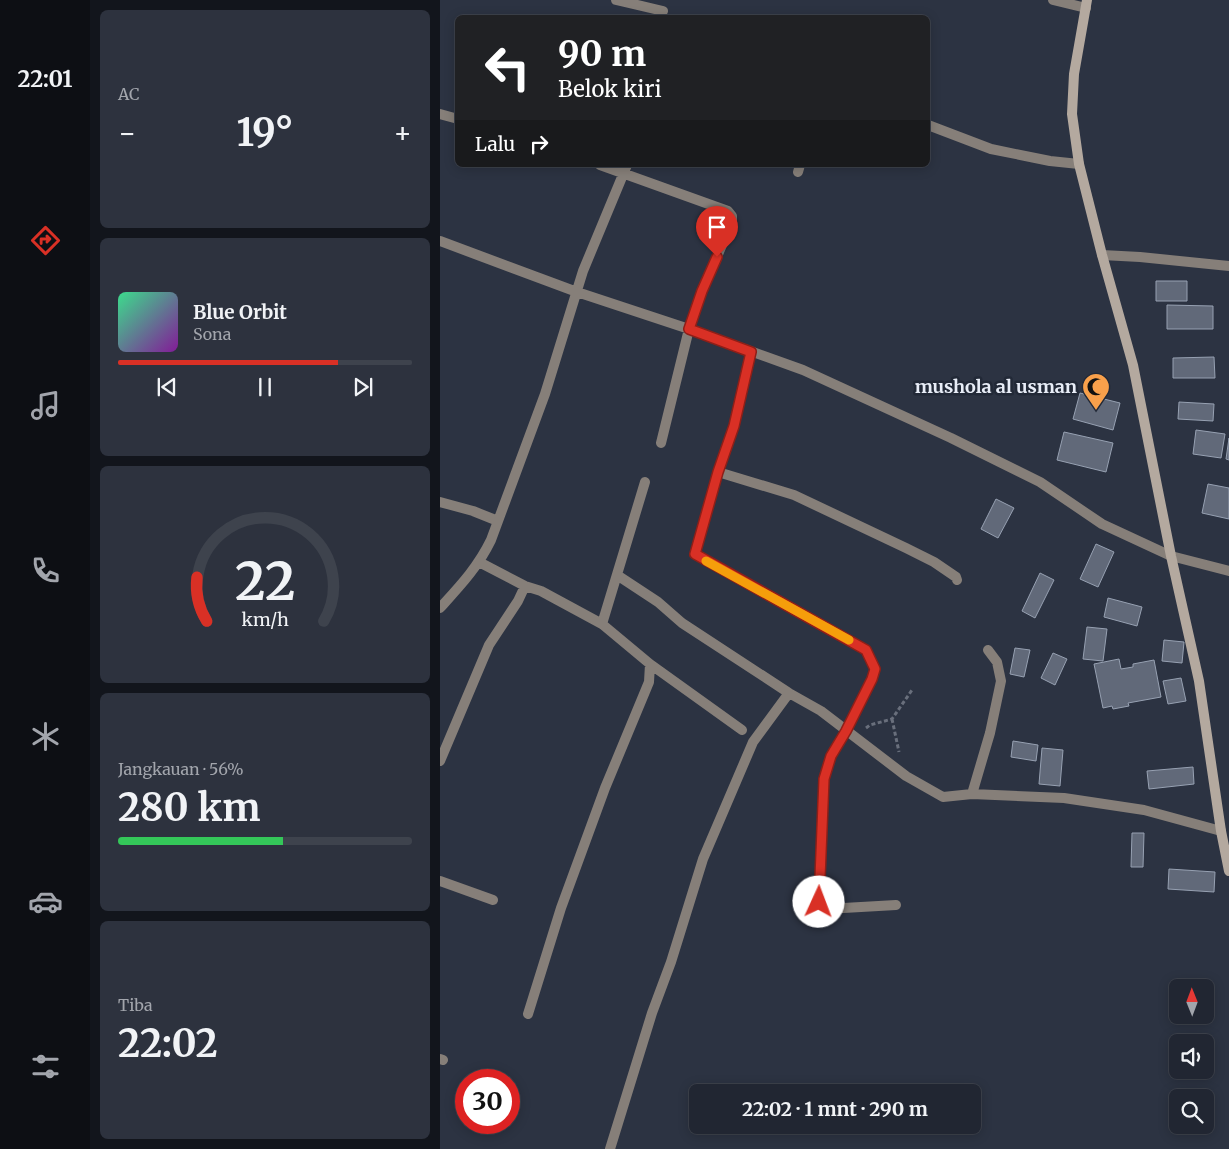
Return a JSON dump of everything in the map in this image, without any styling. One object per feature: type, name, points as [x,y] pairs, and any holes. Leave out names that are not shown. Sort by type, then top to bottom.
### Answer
[{"type":"main road","points":[[1086,4],[1074,74],[1072,114],[1080,164],[1102,255],[1133,366],[1171,556],[1199,681],[1221,831],[1229,871]]},
{"type":"street","points":[[616,0],[663,14],[664,0]]},
{"type":"street","points":[[1053,0],[1086,4]]},
{"type":"street","points":[[440,114],[455,118]]},
{"type":"street","points":[[930,127],[991,149],[1050,161],[1080,164]]},
{"type":"street","points":[[612,167],[625,169],[728,212],[732,216],[732,222],[702,291],[689,329],[661,443]]},
{"type":"street","points":[[440,608],[466,580],[491,540],[545,394],[583,271],[625,169]]},
{"type":"street","points":[[440,241],[577,292],[689,329],[803,370],[951,438],[1040,482],[1102,524],[1171,556],[1229,571]]},
{"type":"street","points":[[1102,255],[1158,258],[1229,266]]},
{"type":"street","points":[[751,352],[734,426],[718,472],[695,554],[866,650],[875,669],[872,679],[831,756],[824,779],[819,902],[820,907],[826,908],[896,905]]},
{"type":"street","points":[[718,472],[794,495],[934,562],[956,576],[957,580]]},
{"type":"street","points":[[602,624],[645,482]]},
{"type":"street","points":[[440,502],[473,511],[498,521]]},
{"type":"street","points":[[479,562],[525,586],[541,591],[602,624],[650,664],[742,730]]},
{"type":"street","points":[[617,575],[658,602],[682,623],[788,693],[821,711],[902,773],[943,797],[972,794],[1064,798],[1136,808],[1221,831]]},
{"type":"street","points":[[440,761],[489,645],[518,601],[525,586]]},
{"type":"street","points":[[972,794],[990,733],[1001,681],[997,662],[988,650]]},
{"type":"street","points":[[528,1014],[561,908],[605,788],[649,682],[650,664]]},
{"type":"street","points":[[610,1149],[652,1013],[671,962],[703,859],[753,742],[788,693]]},
{"type":"street","points":[[440,881],[493,900]]},
{"type":"path","points":[[856,736],[870,725],[892,719],[912,690]]},
{"type":"path","points":[[892,719],[902,773]]},
{"type":"building","points":[[1156,281],[1187,281],[1187,301],[1156,301]]},
{"type":"building","points":[[1167,305],[1213,306],[1213,329],[1167,329]]},
{"type":"building","points":[[1214,357],[1215,378],[1173,378],[1173,358]]},
{"type":"building","name":"mushola al usman","points":[[1080,393],[1120,403],[1113,430],[1073,419]]},
{"type":"building","points":[[1179,402],[1214,404],[1213,421],[1178,419]]},
{"type":"building","points":[[1196,430],[1225,434],[1221,458],[1193,454]]},
{"type":"building","points":[[1064,432],[1113,443],[1106,472],[1057,460]]},
{"type":"building","points":[[1229,438],[1229,460],[1226,459]]},
{"type":"building","points":[[1208,484],[1229,488],[1229,519],[1202,513]]},
{"type":"building","points":[[996,499],[1014,508],[998,538],[981,529]]},
{"type":"building","points":[[1096,544],[1114,552],[1098,587],[1080,579]]},
{"type":"building","points":[[1040,573],[1054,580],[1035,618],[1022,611]]},
{"type":"building","points":[[1108,598],[1142,607],[1137,626],[1104,617]]},
{"type":"building","points":[[1087,627],[1107,629],[1103,661],[1083,659]]},
{"type":"building","points":[[1164,640],[1184,642],[1182,663],[1162,661]]},
{"type":"building","points":[[1015,648],[1030,650],[1024,677],[1010,674]]},
{"type":"building","points":[[1053,653],[1067,659],[1055,685],[1041,678]]},
{"type":"building","points":[[1119,659],[1121,669],[1133,667],[1133,664],[1154,660],[1161,697],[1128,703],[1129,706],[1113,709],[1112,706],[1103,708],[1094,664]]},
{"type":"building","points":[[1181,678],[1186,701],[1168,704],[1163,681]]},
{"type":"building","points":[[1013,741],[1038,745],[1036,761],[1011,757]]},
{"type":"building","points":[[1042,748],[1063,750],[1060,786],[1039,784]]},
{"type":"building","points":[[1193,767],[1194,784],[1149,789],[1147,771]]},
{"type":"building","points":[[1132,833],[1144,833],[1143,867],[1131,867]]},
{"type":"building","points":[[1169,869],[1215,872],[1214,892],[1168,889]]},
{"type":"slow traffic","points":[[706,561],[849,640]]},
{"type":"place","name":"mushola al usman","points":[[1096,411]]},
{"type":"route","points":[[717,257],[702,291],[689,329],[751,352],[734,426],[718,472],[695,554],[866,650],[875,669],[872,679],[846,731],[831,756],[824,779],[819,902]]}]
